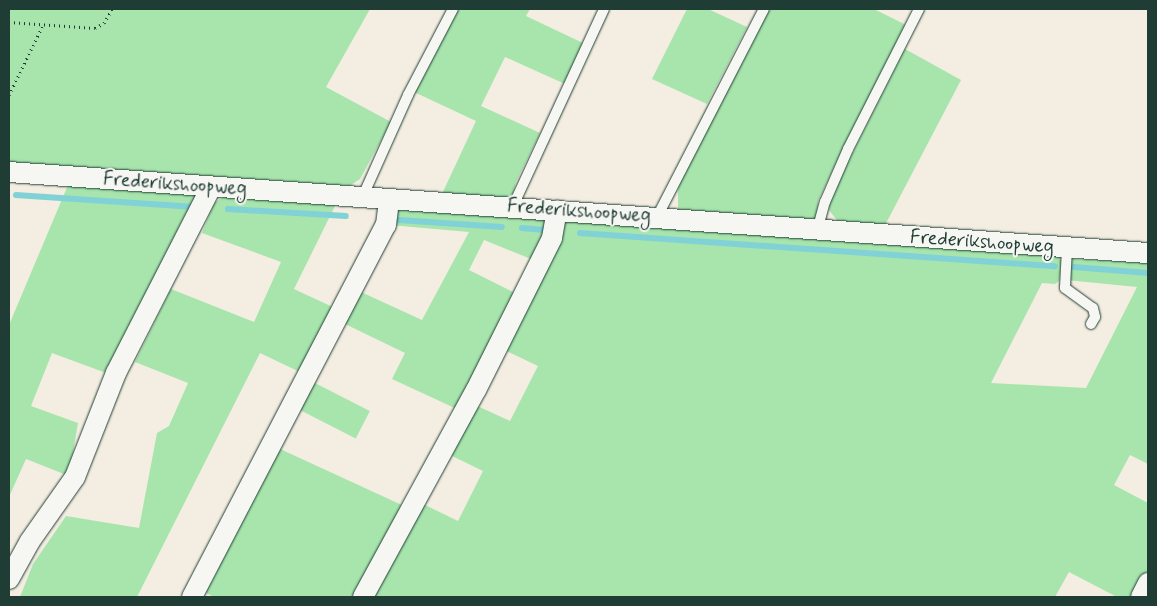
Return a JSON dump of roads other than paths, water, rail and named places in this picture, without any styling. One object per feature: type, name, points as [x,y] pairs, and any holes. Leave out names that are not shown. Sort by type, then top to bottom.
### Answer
[{"type":"street","name":"Frederikshoopweg","points":[[9,172],[362,198],[513,206],[817,231],[1148,253]]},
{"type":"street","points":[[9,580],[30,540],[75,477],[116,373],[211,187]]},
{"type":"street","points":[[192,597],[386,226],[389,199]]},
{"type":"street","points":[[363,597],[476,390],[552,238],[558,210]]},
{"type":"street","points":[[1141,597],[1148,583]]},
{"type":"lane","points":[[362,198],[408,95],[453,9]]},
{"type":"lane","points":[[513,206],[604,9]]},
{"type":"lane","points":[[657,217],[764,9]]},
{"type":"lane","points":[[817,231],[825,202],[848,149],[919,9]]},
{"type":"lane","points":[[1067,248],[1065,288],[1093,308],[1094,317],[1091,324]]},
{"type":"waterway","points":[[16,195],[195,207]]},
{"type":"waterway","points":[[228,209],[346,216]]},
{"type":"waterway","points":[[399,220],[502,227]]},
{"type":"waterway","points":[[522,228],[547,230]]},
{"type":"waterway","points":[[580,233],[1055,266]]},
{"type":"waterway","points":[[1074,267],[1148,273]]}]
